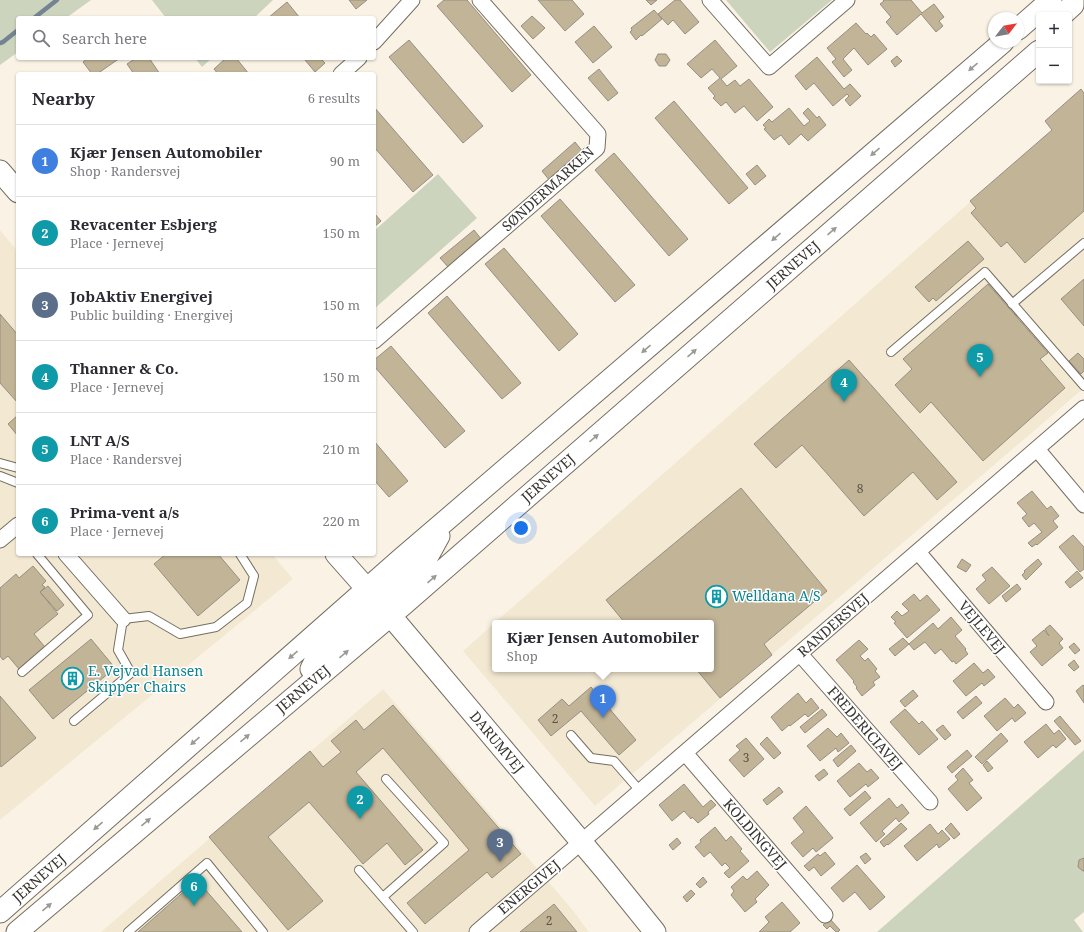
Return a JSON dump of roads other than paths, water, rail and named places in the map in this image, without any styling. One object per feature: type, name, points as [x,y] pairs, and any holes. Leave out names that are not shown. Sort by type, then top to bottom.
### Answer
[{"type":"main road","points":[[1024,24],[1052,0]]},
{"type":"main road","points":[[1066,12],[1073,6],[1073,0]]},
{"type":"main road","points":[[1072,21],[1084,11]]},
{"type":"main road","points":[[997,87],[1002,67],[1036,38]]},
{"type":"main road","name":"JERNEVEJ","points":[[0,912],[449,518],[996,48]]},
{"type":"main road","name":"JERNEVEJ","points":[[17,932],[390,615],[1036,53]]},
{"type":"main road","points":[[0,171],[16,190]]},
{"type":"main road","points":[[390,615],[388,594],[428,556],[449,518]]},
{"type":"main road","name":"DARUMVEJ","points":[[338,556],[368,589],[582,842],[655,932]]},
{"type":"main road","points":[[297,694],[316,659],[371,611],[368,589]]},
{"type":"street","points":[[376,40],[412,0]]},
{"type":"street","name":"SØNDERMARKEN","points":[[376,339],[597,148],[598,134],[480,0]]},
{"type":"street","points":[[710,0],[769,67],[848,0]]},
{"type":"street","points":[[344,72],[357,60]]},
{"type":"street","name":"RANDERSVEJ","points":[[582,842],[1084,408]]},
{"type":"street","points":[[1037,449],[1084,506]]},
{"type":"street","points":[[0,540],[16,528]]},
{"type":"street","name":"VEJLEVEJ","points":[[918,552],[1046,702]]},
{"type":"street","points":[[68,556],[123,619]]},
{"type":"street","name":"FREDERICIAVEJ","points":[[800,654],[930,802]]},
{"type":"street","name":"KOLDINGVEJ","points":[[685,753],[825,915]]},
{"type":"street","name":"ENERGIVEJ","points":[[477,932],[582,842]]},
{"type":"lane","points":[[1012,304],[1084,243]]},
{"type":"lane","points":[[891,352],[985,272],[1084,386]]},
{"type":"lane","points":[[0,463],[16,467]]},
{"type":"lane","points":[[0,476],[16,482]]},
{"type":"lane","points":[[22,672],[88,615],[39,556]]},
{"type":"lane","points":[[74,721],[131,673],[118,650],[123,619],[149,616],[180,634],[216,627],[247,603],[254,576],[241,556]]},
{"type":"lane","points":[[571,735],[591,758],[614,761],[640,792]]},
{"type":"lane","points":[[383,897],[444,843],[386,778]]},
{"type":"lane","points":[[128,932],[207,863],[263,932]]},
{"type":"lane","points":[[359,870],[413,932]]},
{"type":"waterway","points":[[37,16],[57,0]]},
{"type":"waterway","points":[[0,43],[16,32]]},
{"type":"place","name":"LNT A/S","points":[[980,377]]},
{"type":"place","name":"Thanner & Co.","points":[[844,402]]},
{"type":"place","name":"Welldana A/S","points":[[717,596]]},
{"type":"place","name":"E. Vejvad Hansen Skipper Chairs","points":[[72,679]]},
{"type":"place","name":"Kjær Jensen Automobiler","points":[[603,718]]},
{"type":"place","name":"Revacenter Esbjerg","points":[[360,819]]},
{"type":"place","name":"JobAktiv Energivej","points":[[500,862]]},
{"type":"place","name":"Prima-vent a/s","points":[[194,906]]}]
